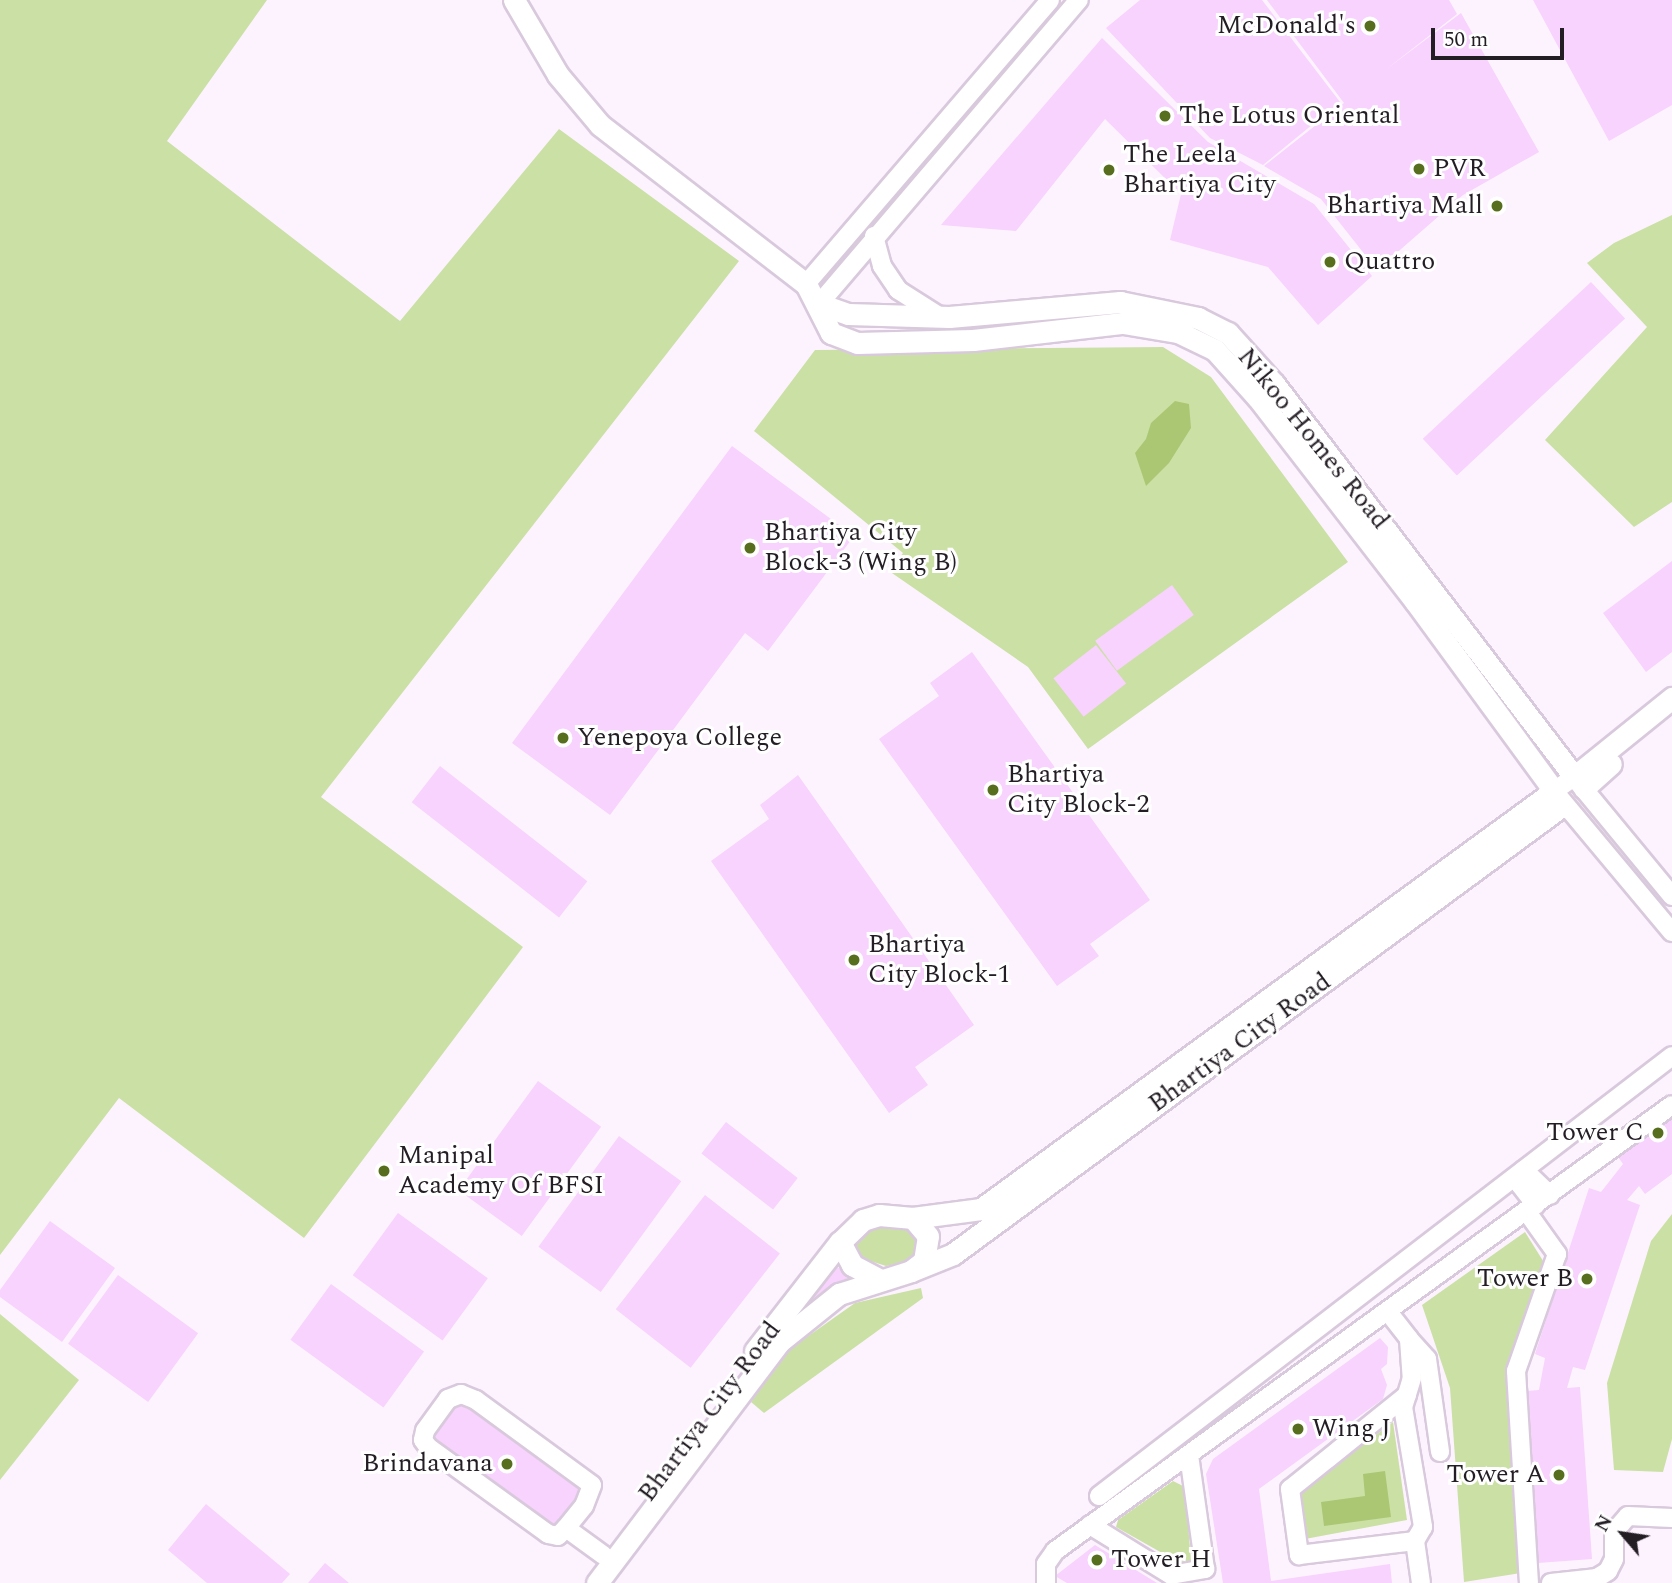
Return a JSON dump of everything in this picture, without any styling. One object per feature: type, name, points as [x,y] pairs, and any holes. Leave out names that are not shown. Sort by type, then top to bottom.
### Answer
[{"type":"street","points":[[514,0],[558,75],[607,132],[806,284],[819,304],[874,236],[1079,0]]},
{"type":"street","points":[[806,284],[1050,0]]},
{"type":"street","points":[[1003,54],[1018,69]]},
{"type":"street","points":[[874,236],[882,266],[898,290],[918,307],[942,317]]},
{"type":"street","name":"Nikoo Homes Road","points":[[819,304],[848,314],[942,317],[1120,302],[1198,318],[1228,333],[1283,395],[1579,783]]},
{"type":"street","name":"Nikoo Homes Road","points":[[819,304],[831,334],[857,343],[972,340],[1123,323],[1178,332],[1215,350],[1258,398],[1415,601],[1559,798]]},
{"type":"street","points":[[1579,783],[1672,698]]},
{"type":"street","points":[[1672,714],[1559,798],[1672,932]]},
{"type":"street","points":[[1579,783],[1672,896]]},
{"type":"street","name":"Bhartiya City Road","points":[[582,1583],[840,1242],[863,1220],[887,1214],[913,1218],[981,1209],[1559,798]]},
{"type":"street","name":"Bhartiya City Road","points":[[597,1583],[779,1342],[839,1294],[878,1279],[911,1271],[953,1254],[1559,798]]},
{"type":"street","points":[[1099,1496],[1672,1056]]},
{"type":"street","points":[[1046,1583],[1050,1557],[1090,1525],[1389,1313],[1672,1105]]},
{"type":"street","points":[[1524,1170],[1521,1186],[1537,1204],[1557,1254],[1516,1371],[1529,1583]]},
{"type":"street","points":[[911,1271],[924,1261],[929,1245],[925,1229],[913,1218]]},
{"type":"street","points":[[840,1242],[852,1265],[878,1279]]},
{"type":"street","points":[[1389,1313],[1427,1359],[1440,1452]]},
{"type":"street","points":[[1409,1339],[1412,1378],[1403,1407],[1423,1527],[1415,1541],[1421,1583]]},
{"type":"street","points":[[460,1394],[476,1400],[592,1485],[588,1499],[566,1528],[558,1536],[548,1534],[428,1447],[423,1440],[425,1431],[448,1399],[460,1394]]},
{"type":"street","points":[[1407,1395],[1290,1489],[1299,1555],[1415,1541]]},
{"type":"street","points":[[1090,1525],[1171,1575],[1205,1569],[1189,1455]]},
{"type":"street","points":[[1551,1583],[1597,1578],[1608,1572],[1614,1559],[1614,1532],[1628,1516],[1672,1518]]},
{"type":"street","points":[[566,1528],[603,1555]]},
{"type":"shaded area","points":[[0,0],[267,0],[167,141],[400,321],[559,129],[739,261],[321,797],[523,947],[304,1238],[119,1098],[0,1255]]},
{"type":"shaded area","points":[[1672,215],[1672,502],[1634,527],[1545,440],[1647,327],[1587,263],[1614,243]]},
{"type":"shaded area","points":[[1163,347],[1211,377],[1348,562],[1088,749],[1028,667],[889,571],[903,553],[754,431],[815,350]]},
{"type":"shaded area","points":[[1175,401],[1189,404],[1191,428],[1169,463],[1146,486],[1135,453],[1146,439],[1151,423]]},
{"type":"shaded area","points":[[1672,1214],[1672,1439],[1663,1472],[1614,1470],[1607,1383],[1651,1241]]},
{"type":"shaded area","points":[[883,1222],[915,1228],[921,1249],[905,1262],[886,1266],[861,1258],[853,1246],[858,1232]]},
{"type":"shaded area","points":[[1525,1232],[1545,1264],[1508,1366],[1521,1573],[1464,1582],[1450,1388],[1422,1305]]},
{"type":"shaded area","points":[[921,1288],[923,1298],[764,1413],[751,1402],[790,1349],[855,1303]]},
{"type":"shaded area","points":[[0,1314],[79,1380],[0,1480]]},
{"type":"shaded area","points":[[1393,1422],[1407,1520],[1305,1539],[1297,1495]]},
{"type":"shaded area","points":[[1385,1471],[1391,1517],[1324,1526],[1321,1502],[1365,1496],[1363,1474]]},
{"type":"shaded area","points":[[1173,1481],[1185,1487],[1191,1561],[1178,1562],[1116,1527],[1118,1520]]},
{"type":"building","points":[[1140,0],[1262,0],[1340,102],[1263,165],[1210,138],[1106,28]]},
{"type":"building","points":[[1267,0],[1449,0],[1457,14],[1384,71],[1461,13],[1539,152],[1463,195],[1377,270],[1321,199],[1264,166],[1344,103]]},
{"type":"building","points":[[1533,0],[1672,0],[1672,105],[1609,141]]},
{"type":"building","points":[[1102,38],[1208,142],[1314,204],[1372,276],[1318,325],[1268,267],[1170,240],[1181,194],[1105,119],[1016,231],[941,225]]},
{"type":"building","points":[[1591,282],[1625,319],[1457,475],[1423,439]]},
{"type":"building","points":[[732,446],[854,536],[768,651],[745,633],[610,815],[512,743]]},
{"type":"building","points":[[1672,561],[1672,652],[1646,672],[1603,613]]},
{"type":"building","points":[[1172,585],[1194,615],[1117,671],[1095,641]]},
{"type":"building","points":[[1096,645],[1126,684],[1084,717],[1053,678]]},
{"type":"building","name":"Bhartiya City Block-2","points":[[972,652],[1150,900],[1090,944],[1099,956],[1057,986],[879,739],[939,696],[930,683]]},
{"type":"building","points":[[440,766],[587,881],[559,917],[412,802]]},
{"type":"building","name":"Bhartiya City Block-1","points":[[798,775],[974,1025],[915,1067],[928,1085],[889,1113],[711,861],[769,819],[760,805]]},
{"type":"building","points":[[538,1081],[601,1127],[522,1236],[459,1190]]},
{"type":"building","points":[[1672,1113],[1672,1174],[1645,1194],[1639,1186],[1627,1200],[1640,1205],[1585,1370],[1573,1367],[1567,1388],[1580,1387],[1592,1559],[1538,1563],[1527,1391],[1539,1390],[1545,1358],[1535,1354],[1589,1188],[1601,1192],[1623,1164],[1616,1154]]},
{"type":"building","points":[[726,1122],[798,1178],[773,1210],[701,1154]]},
{"type":"building","points":[[619,1136],[681,1181],[601,1292],[538,1247]]},
{"type":"building","points":[[705,1195],[780,1253],[691,1368],[616,1309]]},
{"type":"building","points":[[398,1213],[488,1278],[443,1341],[353,1275]]},
{"type":"building","points":[[50,1221],[115,1268],[62,1342],[0,1297],[0,1290]]},
{"type":"building","points":[[837,1267],[852,1277],[810,1303]]},
{"type":"building","points":[[118,1275],[198,1333],[148,1402],[68,1344]]},
{"type":"building","points":[[331,1284],[424,1352],[383,1407],[290,1340]]},
{"type":"building","name":"Wing J","points":[[1380,1338],[1388,1347],[1387,1364],[1381,1369],[1387,1385],[1383,1399],[1259,1489],[1271,1581],[1390,1564],[1392,1583],[1223,1583],[1206,1474],[1213,1459]]},
{"type":"building","name":"Brindavana","points":[[456,1398],[586,1489],[559,1529],[428,1437]]},
{"type":"building","points":[[206,1504],[290,1574],[282,1583],[207,1583],[168,1550]]},
{"type":"building","name":"Tower H","points":[[1095,1545],[1157,1583],[1067,1583],[1055,1576]]},
{"type":"building","points":[[325,1563],[349,1583],[308,1583]]},
{"type":"place","name":"McDonald's","points":[[1370,26]]},
{"type":"place","name":"The Lotus Oriental","points":[[1165,116]]},
{"type":"place","name":"PVR","points":[[1419,169]]},
{"type":"place","name":"The Leela Bhartiya City","points":[[1109,170]]},
{"type":"place","name":"Bhartiya Mall","points":[[1497,206]]},
{"type":"place","name":"Quattro","points":[[1330,262]]},
{"type":"place","name":"Bhartiya City Block-3 (Wing B)","points":[[750,548]]},
{"type":"place","name":"Yenepoya College","points":[[563,738]]},
{"type":"place","name":"Bhartiya City Block-2","points":[[993,790]]},
{"type":"place","name":"Bhartiya City Block-1","points":[[854,960]]},
{"type":"place","name":"Tower C","points":[[1658,1133]]},
{"type":"place","name":"Manipal Academy Of BFSI","points":[[384,1171]]},
{"type":"place","name":"Tower B","points":[[1587,1279]]},
{"type":"place","name":"Wing J","points":[[1298,1429]]},
{"type":"place","name":"Brindavana","points":[[507,1464]]},
{"type":"place","name":"Tower A","points":[[1559,1475]]},
{"type":"place","name":"Tower H","points":[[1097,1560]]}]
